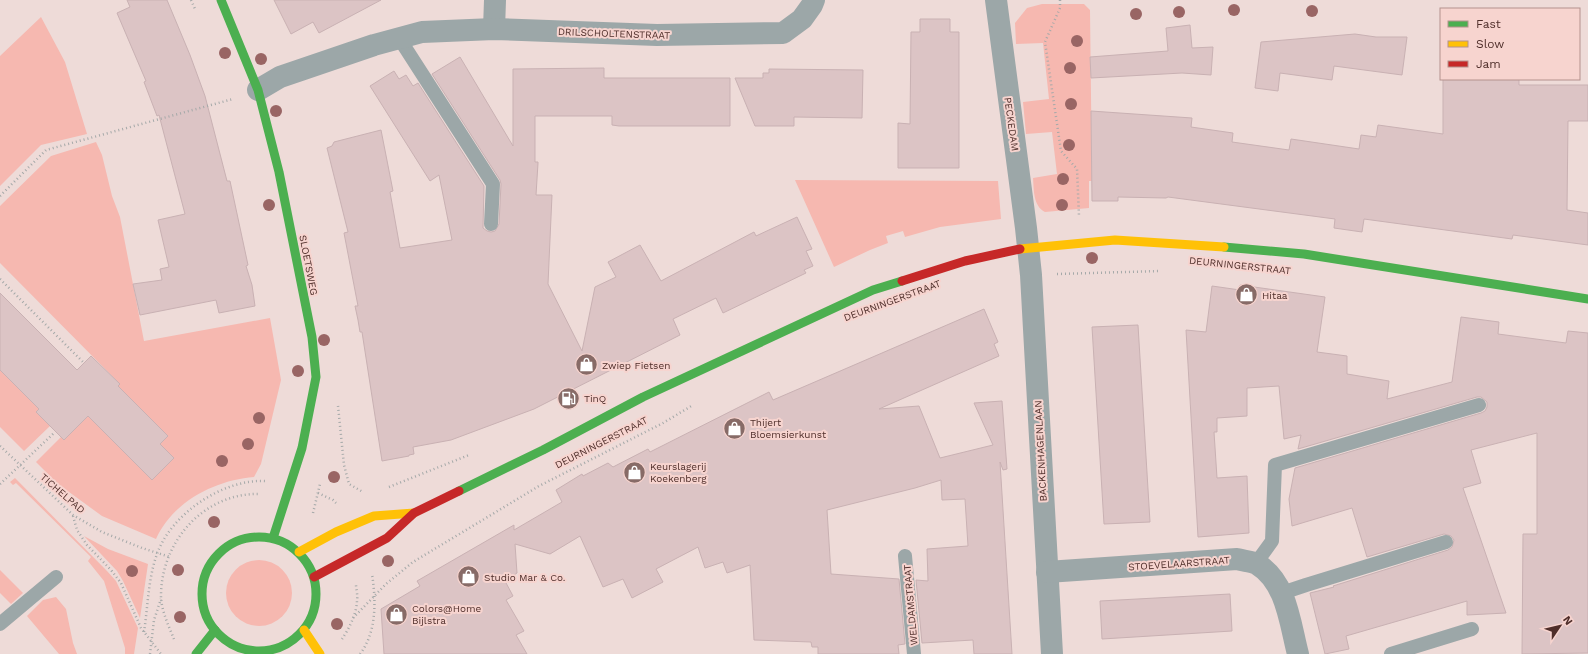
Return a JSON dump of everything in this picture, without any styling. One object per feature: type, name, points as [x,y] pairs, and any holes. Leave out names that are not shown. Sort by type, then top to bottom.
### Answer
[{"type":"main road","name":"SLOETSWEG","points":[[221,0],[258,90],[279,172],[312,337],[316,377],[302,448],[273,538]]},
{"type":"main road","name":"DEURNINGERSTRAAT","points":[[314,577],[387,538],[414,513],[543,450],[642,397],[873,290],[965,262],[1028,247],[1115,240],[1304,254],[1588,299]]},
{"type":"main road","name":"DEURNINGERSTRAAT","points":[[299,552],[336,532],[374,516],[414,513]]},
{"type":"main road","points":[[257,537],[273,538],[287,544],[299,552],[309,564],[317,591],[316,605],[312,618],[304,630],[282,651],[235,651],[221,638],[206,617],[202,602],[202,586],[207,570],[215,557],[227,546],[242,540],[257,537]]},
{"type":"main road","points":[[196,654],[215,630]]},
{"type":"main road","points":[[304,630],[320,654]]},
{"type":"street","points":[[494,29],[495,0]]},
{"type":"street","name":"DRILSCHOLTENSTRAAT","points":[[258,90],[280,78],[374,44],[422,32],[494,29],[657,35],[782,33],[802,19],[814,0]]},
{"type":"street","name":"PECKEDAM","points":[[996,0],[1028,247]]},
{"type":"street","name":"BACKENHAGENLAAN","points":[[1028,247],[1031,275],[1052,654]]},
{"type":"street","name":"STOEVELAARSTRAAT","points":[[1047,572],[1236,559],[1256,563],[1272,576],[1282,594],[1298,654]]},
{"type":"lane","points":[[399,38],[493,184],[491,224]]},
{"type":"lane","points":[[1256,563],[1272,542],[1275,465],[1480,405]]},
{"type":"lane","points":[[1282,594],[1306,585],[1446,542]]},
{"type":"lane","name":"WELDAMSTRAAT","points":[[905,556],[914,654]]},
{"type":"lane","points":[[0,624],[56,577]]},
{"type":"lane","points":[[1391,654],[1472,628]]},
{"type":"path","points":[[190,0],[196,11]]},
{"type":"path","points":[[1060,0],[1060,8],[1046,42],[1061,151],[1077,169],[1079,223]]},
{"type":"path","points":[[0,196],[46,150],[235,99],[232,92]]},
{"type":"path","points":[[1031,275],[1166,270]]},
{"type":"path","points":[[0,279],[84,363]]},
{"type":"path","points":[[338,402],[344,465],[349,484],[362,492],[368,492]]},
{"type":"path","name":"DEURNINGERSTRAAT","points":[[353,618],[386,584],[413,562],[540,486],[663,423],[697,403]]},
{"type":"path","points":[[0,484],[55,432]]},
{"type":"path","name":"TICHELPAD","points":[[0,446],[73,515],[102,532],[142,548],[170,557]]},
{"type":"path","points":[[386,488],[475,452]]},
{"type":"path","points":[[150,654],[154,620],[161,599],[164,569],[175,543],[186,527],[204,510],[233,497],[250,494],[263,495],[302,506],[321,518],[336,532]]},
{"type":"path","points":[[73,515],[77,530],[87,545],[111,570],[121,583],[141,628],[161,654]]},
{"type":"path","points":[[341,641],[353,618],[358,600],[356,584],[349,558]]},
{"type":"path","points":[[161,599],[167,623],[175,641]]},
{"type":"shaded area","points":[[1042,4],[1084,4],[1090,10],[1092,181],[1089,181],[1089,208],[1045,212],[1036,202],[1033,178],[1057,174],[1052,132],[1026,134],[1023,102],[1049,99],[1043,43],[1016,44],[1015,23],[1027,8]]},
{"type":"shaded area","points":[[41,17],[65,62],[87,134],[41,145],[0,186],[0,56]]},
{"type":"shaded area","points":[[96,142],[102,155],[112,196],[120,217],[144,341],[270,318],[281,380],[261,464],[254,477],[240,479],[211,488],[184,503],[173,514],[156,539],[102,516],[58,484],[36,462],[61,437],[64,440],[88,416],[152,479],[174,458],[160,444],[168,436],[118,386],[120,384],[0,263],[0,206],[51,156]]},
{"type":"shaded area","points":[[795,180],[998,181],[1001,219],[940,227],[905,237],[903,231],[886,236],[888,243],[834,267]]},
{"type":"shaded area","points":[[0,370],[39,409],[36,412],[50,426],[24,451],[0,427]]},
{"type":"shaded area","points":[[15,478],[116,581],[138,628],[134,654],[125,654],[125,648],[104,581],[88,561],[91,557],[16,483],[13,485],[10,482]]},
{"type":"shaded area","points":[[84,536],[108,549],[148,564],[140,618],[117,571]]},
{"type":"shaded area","points":[[252,560],[266,560],[278,565],[287,574],[292,586],[290,606],[283,617],[266,626],[252,626],[240,621],[231,612],[226,600],[226,586],[231,574],[240,565]]},
{"type":"shaded area","points":[[0,570],[23,593],[11,604],[0,593]]},
{"type":"shaded area","points":[[56,597],[66,609],[73,643],[77,654],[59,654],[27,616],[43,600]]},
{"type":"building","points":[[127,0],[167,0],[205,96],[227,181],[230,181],[255,306],[219,313],[216,300],[140,315],[133,284],[162,280],[160,269],[169,267],[158,220],[185,214],[159,115],[157,116],[144,82],[146,81],[117,13],[130,7]]},
{"type":"building","points":[[274,0],[381,0],[319,33],[313,22],[291,34]]},
{"type":"building","points":[[920,19],[950,19],[950,32],[959,32],[959,168],[898,168],[898,123],[910,124],[911,32],[920,32]]},
{"type":"building","points":[[1190,25],[1192,48],[1213,47],[1211,75],[1182,73],[1091,78],[1090,57],[1168,51],[1166,28]]},
{"type":"building","points":[[1355,34],[1376,37],[1407,37],[1402,75],[1334,66],[1332,80],[1280,73],[1278,91],[1255,88],[1261,42]]},
{"type":"building","points":[[460,57],[513,146],[513,69],[604,68],[604,78],[730,78],[730,126],[619,126],[612,125],[612,116],[535,116],[535,162],[538,162],[536,195],[552,195],[548,284],[582,351],[595,287],[616,277],[608,262],[640,245],[661,281],[754,232],[756,236],[797,217],[812,249],[806,251],[813,266],[804,270],[806,273],[723,313],[716,298],[673,319],[680,335],[534,409],[451,440],[413,447],[414,454],[409,456],[382,461],[362,332],[360,332],[355,306],[358,306],[344,233],[348,232],[327,148],[332,146],[334,142],[381,130],[393,191],[390,192],[400,248],[452,240],[439,175],[430,181],[370,86],[394,71],[399,79],[406,75],[413,86],[418,83],[484,186],[483,228],[491,232],[495,231],[499,224],[500,180],[432,74]]},
{"type":"building","points":[[769,69],[863,70],[862,118],[794,117],[794,126],[755,126],[735,78],[763,78],[763,73],[769,73]]},
{"type":"building","points":[[1443,80],[1519,80],[1519,85],[1588,85],[1588,121],[1568,121],[1567,210],[1588,213],[1588,245],[1513,235],[1512,239],[1364,219],[1362,232],[1334,228],[1335,219],[1168,197],[1118,197],[1118,201],[1092,201],[1091,111],[1192,118],[1191,127],[1233,133],[1232,142],[1289,150],[1291,139],[1359,149],[1361,135],[1376,137],[1378,125],[1443,134]]},
{"type":"building","points":[[1240,285],[1325,297],[1317,352],[1347,356],[1347,374],[1389,381],[1387,399],[1452,382],[1461,317],[1499,322],[1498,334],[1566,343],[1568,331],[1588,333],[1588,653],[1522,654],[1523,534],[1537,534],[1537,433],[1471,450],[1481,483],[1463,488],[1506,613],[1467,615],[1467,601],[1346,636],[1349,649],[1325,654],[1310,593],[1334,587],[1333,586],[1448,550],[1452,547],[1454,540],[1451,536],[1444,534],[1367,557],[1352,508],[1292,526],[1289,499],[1295,468],[1481,413],[1485,411],[1487,402],[1481,397],[1298,449],[1301,435],[1284,439],[1279,386],[1247,388],[1247,416],[1217,418],[1217,432],[1214,432],[1217,478],[1247,476],[1249,533],[1198,537],[1186,330],[1206,332],[1212,286],[1240,290]]},
{"type":"building","points":[[0,293],[77,370],[91,356],[120,384],[118,386],[168,436],[160,444],[174,458],[152,480],[88,416],[64,440],[36,412],[39,409],[0,370]]},
{"type":"building","points":[[984,309],[998,342],[994,344],[999,356],[879,409],[919,406],[940,458],[993,445],[974,403],[1002,401],[1007,469],[1003,470],[1000,462],[1012,654],[974,654],[973,640],[922,643],[916,580],[928,581],[927,549],[968,546],[965,499],[942,500],[941,480],[827,510],[831,574],[899,579],[905,644],[898,645],[899,654],[818,654],[818,647],[812,647],[811,642],[754,640],[750,565],[727,573],[723,562],[705,568],[698,547],[656,569],[663,582],[632,598],[623,579],[603,587],[580,536],[550,554],[515,544],[517,573],[505,581],[513,596],[506,600],[524,631],[516,635],[527,654],[384,654],[381,609],[420,586],[417,581],[514,525],[514,530],[562,502],[556,490],[582,474],[583,476],[608,463],[613,467],[648,449],[650,452],[769,392],[773,400]]},
{"type":"building","points":[[1138,325],[1150,522],[1104,524],[1092,327]]},
{"type":"building","points":[[1230,594],[1232,631],[1102,639],[1100,601]]},
{"type":"traffic: fast","points":[[221,0],[258,90],[279,172],[312,337],[316,377],[302,448],[273,538]]},
{"type":"traffic: fast","points":[[1224,247],[1304,254],[1588,299]]},
{"type":"traffic: fast","points":[[459,491],[543,450],[643,397],[873,290],[902,281]]},
{"type":"traffic: fast","points":[[259,537],[281,541],[300,553],[312,572],[316,594],[312,616],[300,635],[281,647],[259,651],[237,647],[218,635],[206,616],[202,594],[206,572],[218,553],[237,541],[259,537]]},
{"type":"traffic: fast","points":[[196,654],[215,630]]},
{"type":"traffic: slow","points":[[1020,249],[1115,240],[1224,247]]},
{"type":"traffic: slow","points":[[299,552],[336,532],[374,516],[414,513]]},
{"type":"traffic: slow","points":[[304,630],[320,654]]},
{"type":"traffic: jam","points":[[902,281],[965,261],[1020,249]]},
{"type":"traffic: jam","points":[[314,577],[387,538],[414,513],[459,491]]},
{"type":"place","name":"Hitaa","points":[[1247,295]]},
{"type":"place","name":"Zwiep Fietsen","points":[[587,365]]},
{"type":"place","name":"TinQ","points":[[568,398]]},
{"type":"place","name":"Thijert Bloemsierkunst","points":[[735,428]]},
{"type":"place","name":"Keurslagerij Koekenberg","points":[[634,472]]},
{"type":"place","name":"Studio Mar & Co.","points":[[468,577]]},
{"type":"place","name":"Colors@Home Bijlstra","points":[[397,614]]}]
